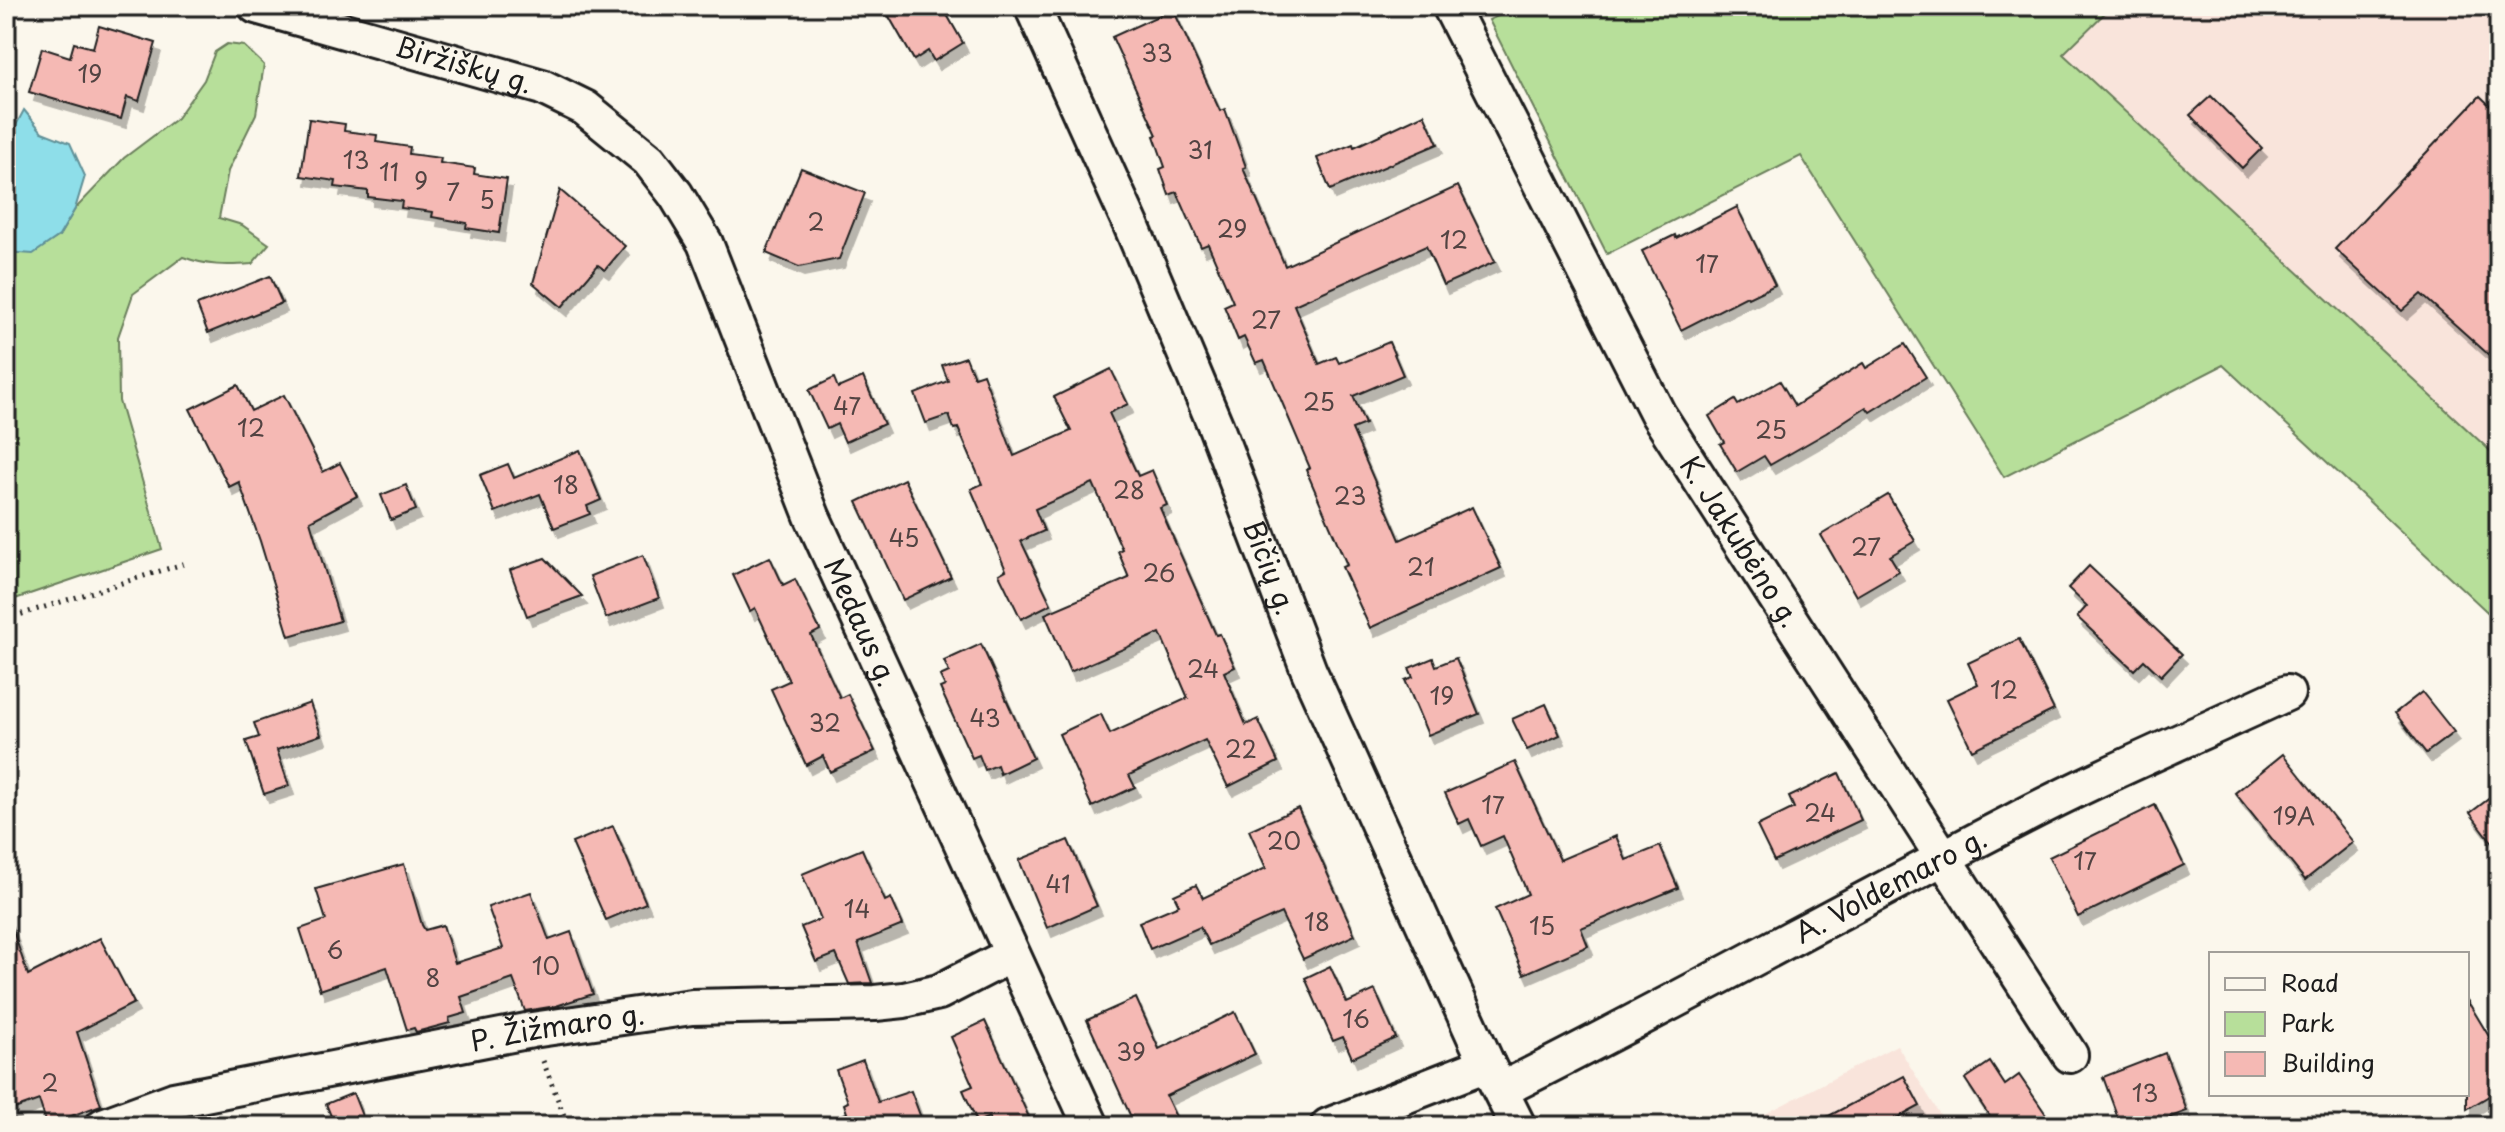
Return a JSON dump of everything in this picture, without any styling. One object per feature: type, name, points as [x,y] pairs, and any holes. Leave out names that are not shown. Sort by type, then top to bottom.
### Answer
[{"type":"street","name":"Biržiškų g.","points":[[256,6],[542,87],[585,108],[617,132]]},
{"type":"street","name":"Bičių g.","points":[[1032,6],[1131,225],[1216,427],[1309,671],[1518,1126]]},
{"type":"street","name":"K. Jakubėno g.","points":[[1450,6],[1658,414],[2070,1055]]},
{"type":"street","name":"Medaus g.","points":[[617,132],[649,160],[676,195],[705,243],[812,516],[1091,1126]]},
{"type":"street","name":"A. Voldemaro g.","points":[[1328,1126],[1494,1077],[1632,1024],[2014,821],[2287,693]]},
{"type":"street","name":"P. Žižmaro g.","points":[[103,1126],[174,1100],[532,1030],[692,1007],[904,1000],[939,992],[1011,955]]},
{"type":"path","points":[[6,619],[186,563]]},
{"type":"path","points":[[532,1030],[568,1126]]},
{"type":"shaded area","points":[[2112,6],[2499,6],[2499,459],[2063,54]]},
{"type":"shaded area","points":[[1897,1045],[1947,1126],[1742,1126]]},
{"type":"green space","points":[[1519,6],[2112,6],[2063,54],[2499,459],[2499,623],[2223,365],[2004,477],[1801,156],[1607,254],[1489,20]]},
{"type":"green space","points":[[227,44],[244,46],[264,65],[256,114],[228,171],[219,218],[242,225],[269,244],[252,264],[217,265],[183,257],[133,294],[118,337],[119,401],[162,549],[6,602],[6,252],[33,253],[59,236],[75,209],[124,158],[177,118],[204,80],[215,52]]},
{"type":"water","points":[[24,110],[42,132],[70,143],[85,176],[75,209],[59,236],[33,254],[6,252],[9,182],[6,178],[6,144]]},
{"type":"building","points":[[883,6],[942,6],[963,43],[934,61],[928,51],[914,60]]},
{"type":"building","points":[[1173,9],[1220,111],[1225,109],[1246,167],[1243,168],[1285,266],[1458,186],[1495,262],[1443,285],[1426,246],[1294,305],[1319,364],[1336,357],[1339,363],[1389,342],[1403,375],[1353,396],[1365,424],[1352,429],[1400,540],[1472,507],[1501,568],[1370,628],[1342,567],[1347,565],[1264,360],[1256,363],[1244,337],[1238,340],[1224,306],[1233,302],[1208,244],[1201,247],[1177,192],[1169,195],[1160,169],[1165,167],[1154,136],[1157,135],[1112,37]]},
{"type":"building","points":[[99,26],[156,43],[139,101],[127,97],[121,119],[29,92],[42,48],[70,57],[74,43],[93,48]]},
{"type":"building","points":[[2211,96],[2262,148],[2242,168],[2190,115]]},
{"type":"building","points":[[2480,96],[2499,114],[2499,364],[2421,294],[2402,311],[2335,249]]},
{"type":"building","points":[[1424,114],[1438,144],[1330,190],[1317,158],[1353,144],[1354,147]]},
{"type":"building","points":[[309,119],[345,124],[344,131],[377,135],[376,142],[410,147],[409,154],[441,158],[440,163],[475,168],[474,174],[507,179],[499,233],[466,228],[467,223],[432,217],[433,212],[401,208],[402,201],[368,197],[368,191],[335,187],[336,181],[301,176]]},
{"type":"building","points":[[801,168],[865,193],[839,259],[799,267],[766,253]]},
{"type":"building","points":[[560,190],[625,246],[605,270],[598,265],[562,307],[533,283]]},
{"type":"building","points":[[1737,207],[1775,285],[1681,330],[1642,251],[1675,235],[1676,238]]},
{"type":"building","points":[[270,276],[282,303],[208,333],[197,305]]},
{"type":"building","points":[[1905,344],[1926,377],[1870,412],[1866,407],[1770,465],[1764,456],[1737,472],[1720,444],[1724,442],[1709,416],[1735,400],[1738,405],[1780,381],[1795,406],[1863,363],[1866,368]]},
{"type":"building","points":[[966,357],[974,377],[983,374],[1014,456],[1071,431],[1054,397],[1111,369],[1128,404],[1109,413],[1138,476],[1152,470],[1167,505],[1160,508],[1216,635],[1220,634],[1235,667],[1224,672],[1246,725],[1258,719],[1278,762],[1228,787],[1205,740],[1129,775],[1135,787],[1092,807],[1059,734],[1101,714],[1110,734],[1188,698],[1160,633],[1070,672],[1045,614],[1129,578],[1118,551],[1122,549],[1093,483],[1035,509],[1044,531],[1021,541],[1051,604],[1021,619],[999,574],[1006,570],[971,489],[982,484],[958,428],[954,429],[949,415],[926,423],[915,394],[948,381],[942,365]]},
{"type":"building","points":[[863,377],[884,424],[845,442],[837,424],[827,429],[809,390],[834,378],[838,388]]},
{"type":"building","points":[[238,385],[251,411],[284,395],[323,472],[340,463],[357,496],[310,521],[340,621],[289,636],[239,482],[229,487],[190,409]]},
{"type":"building","points":[[580,450],[601,500],[587,506],[590,514],[554,528],[540,494],[495,512],[480,475],[508,464],[514,478]]},
{"type":"building","points":[[904,479],[951,577],[903,600],[857,502]]},
{"type":"building","points":[[406,485],[416,510],[391,520],[381,495]]},
{"type":"building","points":[[1888,495],[1915,541],[1890,556],[1899,571],[1856,596],[1821,535]]},
{"type":"building","points":[[643,555],[659,598],[606,618],[590,576]]},
{"type":"building","points":[[770,557],[783,585],[795,579],[820,630],[811,635],[840,698],[848,694],[875,751],[830,772],[823,756],[806,765],[771,689],[789,681],[755,608],[750,611],[733,575]]},
{"type":"building","points":[[545,558],[582,596],[527,616],[510,570]]},
{"type":"building","points":[[2089,566],[2182,654],[2161,676],[2144,660],[2134,670],[2077,617],[2087,606],[2068,588]]},
{"type":"building","points":[[2019,639],[2054,710],[1972,750],[1947,699],[1978,684],[1968,663]]},
{"type":"building","points":[[981,644],[1033,758],[1000,774],[997,765],[985,770],[979,755],[972,758],[940,688],[945,686],[940,676],[949,672],[944,661]]},
{"type":"building","points":[[1433,658],[1436,666],[1456,658],[1479,714],[1428,735],[1405,680],[1413,677],[1409,668]]},
{"type":"building","points":[[2422,692],[2454,732],[2426,753],[2395,713]]},
{"type":"building","points":[[310,703],[321,735],[277,750],[289,786],[264,794],[246,741],[259,737],[254,723]]},
{"type":"building","points":[[1546,704],[1560,735],[1527,750],[1512,719]]},
{"type":"building","points":[[2283,754],[2353,842],[2305,880],[2235,793]]},
{"type":"building","points":[[1515,762],[1560,860],[1616,836],[1626,860],[1660,846],[1678,888],[1581,928],[1588,946],[1524,974],[1495,909],[1528,894],[1503,836],[1481,846],[1469,819],[1459,824],[1445,793]]},
{"type":"building","points":[[1839,773],[1861,820],[1774,861],[1757,826],[1794,808],[1789,797]]},
{"type":"building","points":[[2499,791],[2499,851],[2470,813]]},
{"type":"building","points":[[2155,805],[2184,865],[2078,917],[2049,857]]},
{"type":"building","points":[[1298,808],[1355,935],[1303,959],[1281,913],[1209,945],[1200,927],[1150,949],[1139,922],[1179,905],[1174,895],[1196,885],[1203,898],[1266,868],[1249,830]]},
{"type":"building","points":[[613,826],[646,903],[606,920],[572,843]]},
{"type":"building","points":[[1068,840],[1097,906],[1047,928],[1019,860]]},
{"type":"building","points":[[862,849],[885,901],[891,898],[903,925],[858,943],[872,983],[849,984],[836,954],[816,962],[801,927],[821,919],[802,874]]},
{"type":"building","points":[[404,864],[422,925],[425,930],[443,925],[455,963],[503,948],[488,907],[531,892],[549,940],[571,932],[593,994],[556,1006],[525,1011],[513,979],[461,997],[466,1013],[449,1018],[450,1023],[416,1032],[414,1028],[407,1030],[387,967],[320,990],[300,929],[326,920],[316,889]]},
{"type":"building","points":[[10,922],[28,975],[100,938],[134,1003],[77,1032],[101,1105],[47,1125],[39,1100],[6,1112],[6,923]]},
{"type":"building","points":[[1330,966],[1347,1003],[1375,990],[1396,1038],[1352,1058],[1343,1037],[1333,1041],[1305,978]]},
{"type":"building","points":[[1136,998],[1159,1049],[1235,1012],[1255,1054],[1166,1096],[1176,1117],[1155,1126],[1135,1126],[1087,1020]]},
{"type":"building","points":[[2469,1003],[2499,1053],[2499,1090],[2467,1109]]},
{"type":"building","points":[[985,1021],[1033,1126],[993,1126],[989,1117],[977,1122],[963,1090],[973,1086],[951,1037]]},
{"type":"building","points":[[2165,1053],[2187,1111],[2147,1126],[2121,1126],[2103,1077]]},
{"type":"building","points":[[863,1060],[878,1102],[911,1091],[924,1126],[822,1126],[821,1122],[847,1113],[844,1104],[848,1102],[836,1070]]},
{"type":"building","points":[[1990,1062],[2005,1085],[2019,1075],[2054,1126],[1996,1126],[1965,1079]]},
{"type":"building","points":[[1904,1076],[1920,1106],[1883,1126],[1810,1126]]},
{"type":"building","points":[[353,1093],[366,1126],[335,1126],[326,1104]]}]
